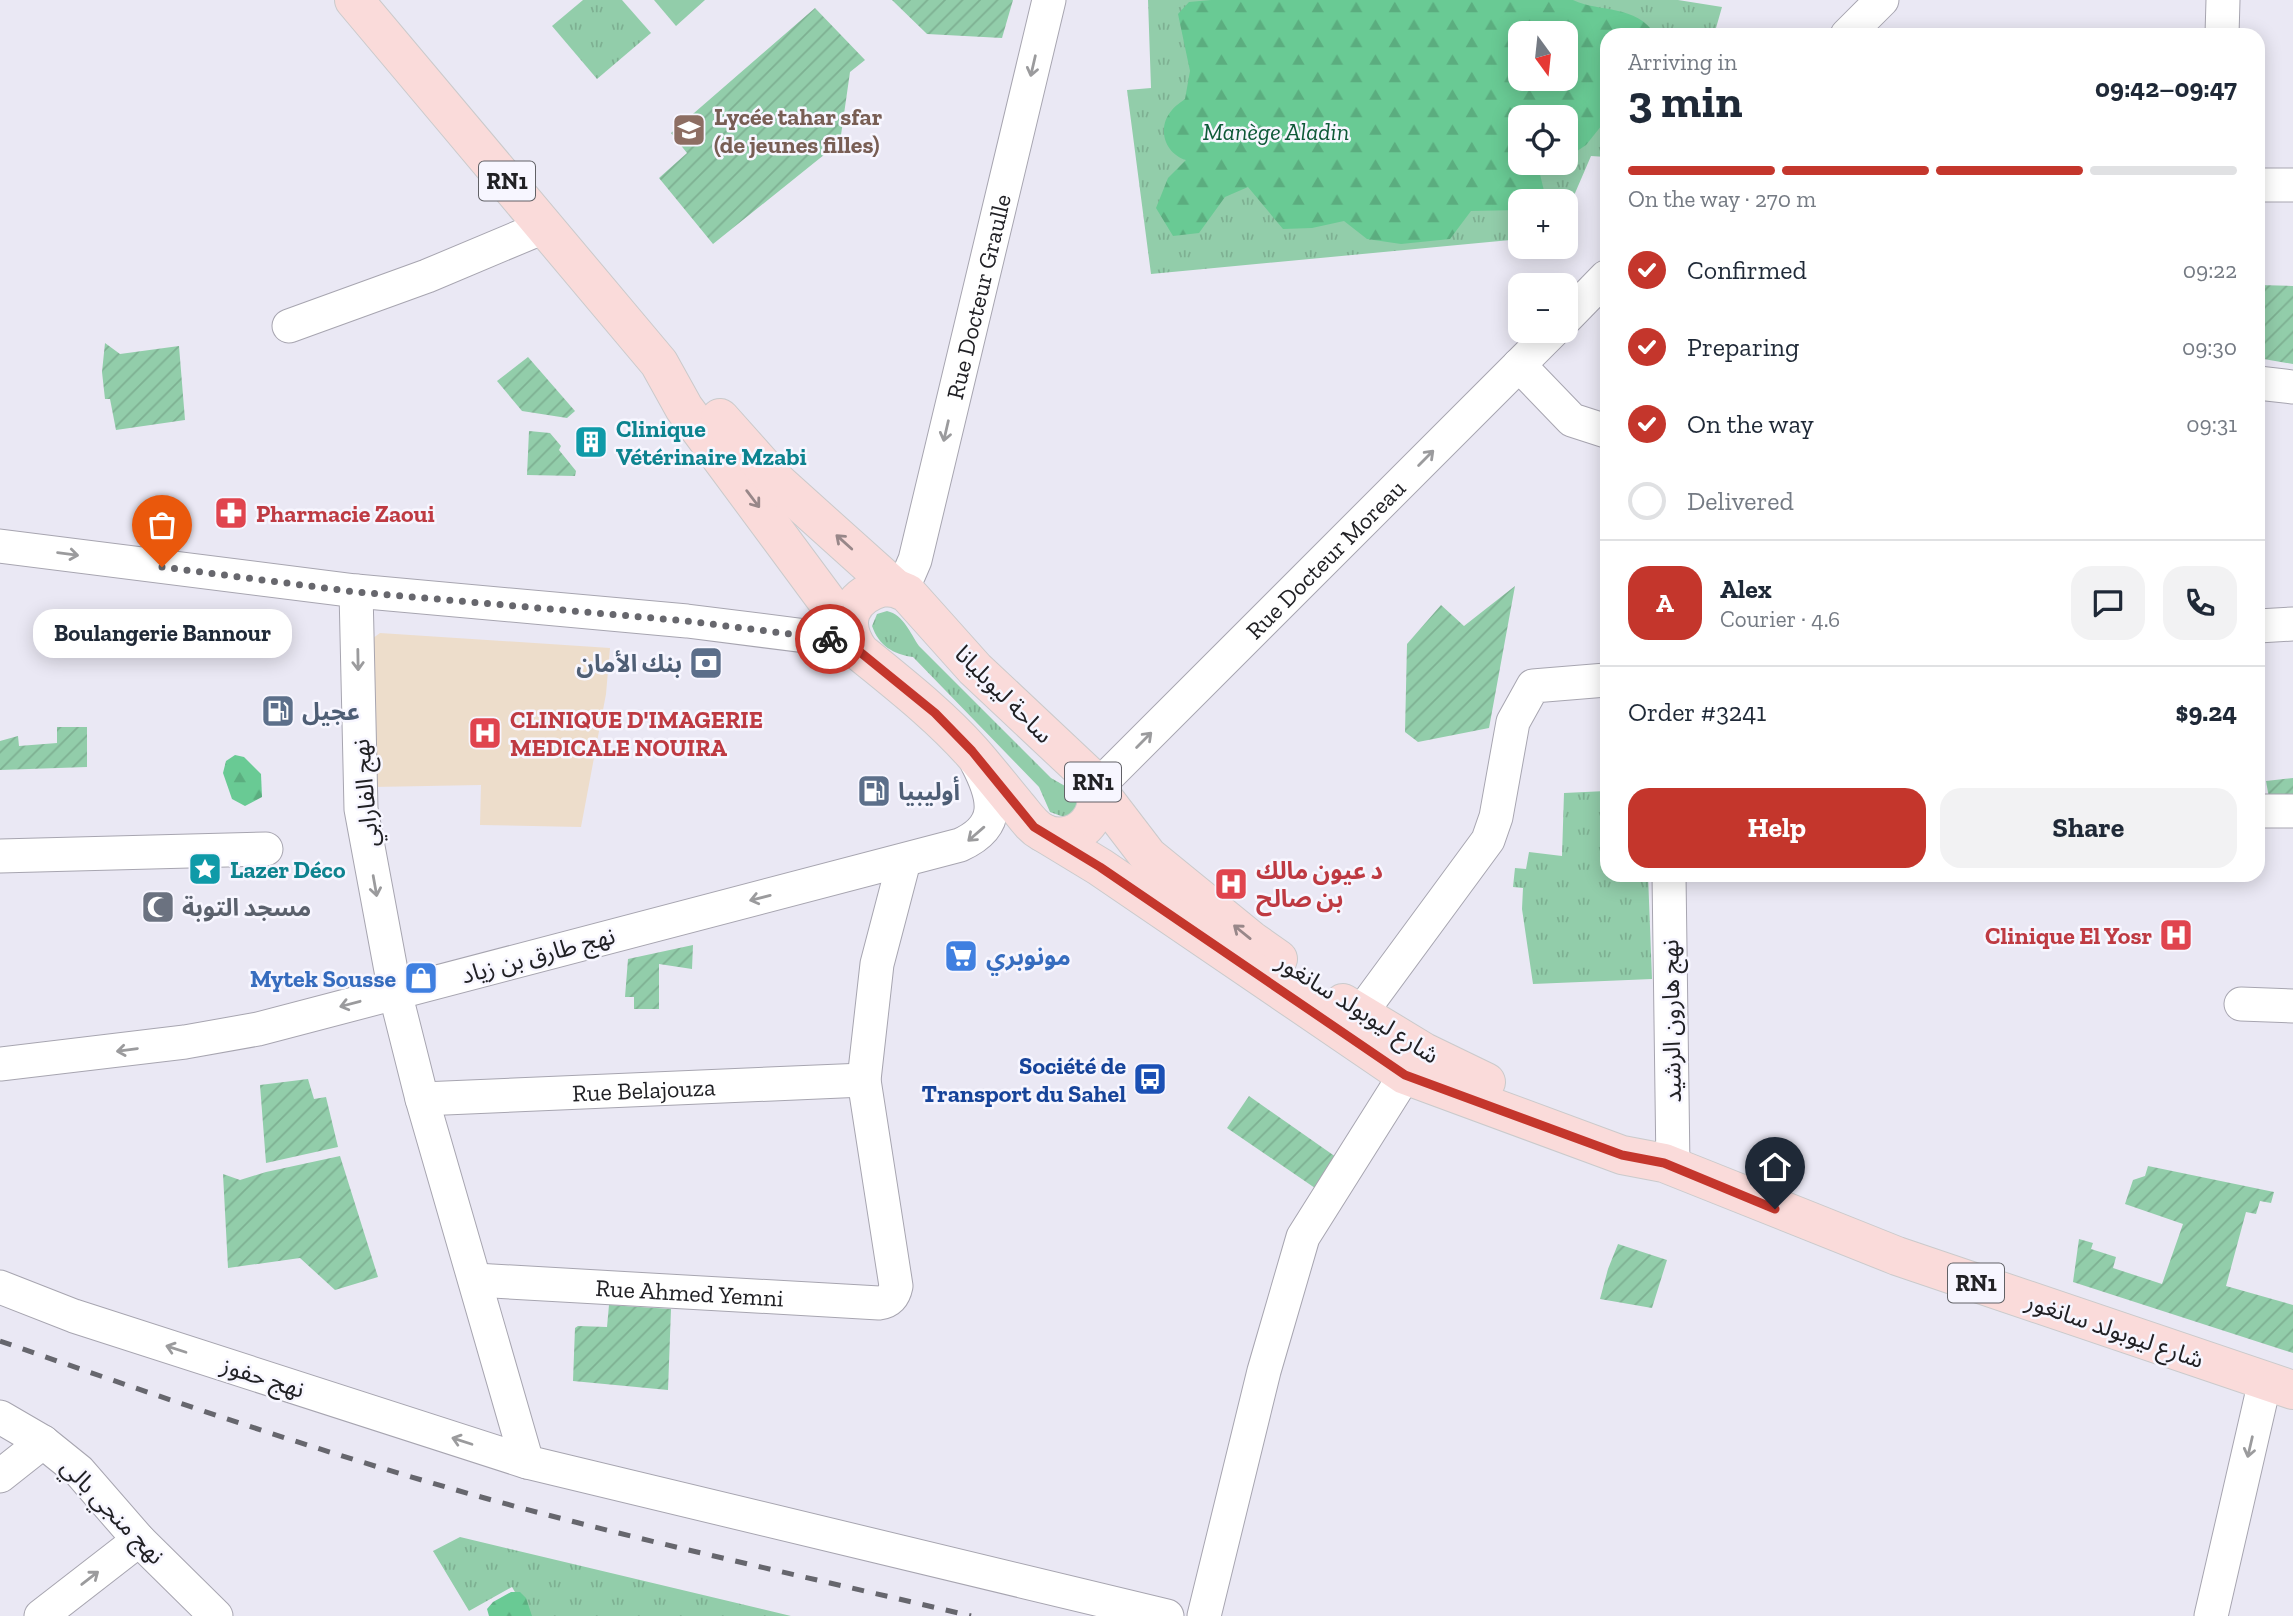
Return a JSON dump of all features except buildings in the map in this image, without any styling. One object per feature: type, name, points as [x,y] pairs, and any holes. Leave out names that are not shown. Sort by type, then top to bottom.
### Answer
[{"type":"main road","name":"RN1","points":[[354,0],[659,363],[684,408],[860,652],[935,713],[972,751],[1034,827],[1044,833],[1055,837],[1067,836],[1088,824],[1095,814],[1096,788]]},
{"type":"main road","name":"RN1","points":[[659,363],[702,397],[777,482],[895,588]]},
{"type":"main road","points":[[851,637],[849,619],[860,598],[883,587],[895,588]]},
{"type":"main road","name":"ساحة ليوبليانا","points":[[895,588],[907,593],[975,669],[1090,777],[1096,788]]},
{"type":"main road","name":"شارع ليوبولد سانغور","points":[[1096,788],[1148,856],[1251,940],[1360,1014],[1424,1052],[1524,1099],[1631,1136],[1668,1165]]},
{"type":"main road","name":"شارع ليوبولد سانغور","points":[[1044,833],[1100,867],[1405,1075],[1622,1155],[1668,1165],[1897,1256],[2279,1386]]},
{"type":"street","name":"Rue Docteur Graulle","points":[[895,588],[909,574],[915,560],[1049,0]]},
{"type":"street","points":[[1854,28],[1882,0]]},
{"type":"street","points":[[2222,28],[2223,0]]},
{"type":"street","points":[[2265,185],[2293,185]]},
{"type":"street","points":[[289,326],[427,276],[546,226]]},
{"type":"street","points":[[1578,306],[1600,283]]},
{"type":"street","name":"Rue Docteur Moreau","points":[[1096,788],[1541,343]]},
{"type":"street","points":[[1520,365],[1572,420],[1600,429]]},
{"type":"street","points":[[2265,384],[2293,387]]},
{"type":"street","points":[[0,546],[356,592],[851,637]]},
{"type":"street","name":"نهج الفارابي","points":[[356,592],[361,809],[395,992],[422,1099],[527,1462]]},
{"type":"street","points":[[2265,626],[2293,624]]},
{"type":"street","points":[[1360,1014],[1488,840],[1496,817],[1513,722],[1533,686],[1600,680]]},
{"type":"street","name":"نهج طارق بن زياد","points":[[0,1064],[96,1054],[246,1031],[960,845],[974,839],[991,815],[989,786],[972,751]]},
{"type":"street","points":[[2265,811],[2293,811]]},
{"type":"street","points":[[0,856],[266,849]]},
{"type":"street","points":[[864,1080],[877,964],[904,861]]},
{"type":"street","name":"نهج هارون الرشيد","points":[[1668,1165],[1669,882]]},
{"type":"street","points":[[2241,1004],[2293,1006]]},
{"type":"street","points":[[1204,1616],[1264,1371],[1303,1237],[1405,1075]]},
{"type":"street","name":"Rue Belajouza","points":[[422,1099],[864,1080]]},
{"type":"street","name":"Rue Ahmed Yemni","points":[[475,1280],[879,1303],[889,1300],[896,1286],[864,1080]]},
{"type":"street","name":"نهج حفوز","points":[[0,1287],[74,1316],[527,1462],[1167,1616]]},
{"type":"street","points":[[2211,1616],[2279,1386]]},
{"type":"street","name":"نهج منجي بالي","points":[[0,1417],[43,1442],[79,1471],[139,1540],[216,1616]]},
{"type":"street","points":[[0,1476],[43,1442]]},
{"type":"street","points":[[41,1616],[139,1540]]},
{"type":"shaded area","name":"CLINIQUE D'IMAGERIE MEDICALE NOUIRA","points":[[380,633],[610,648],[606,694],[581,827],[480,825],[481,785],[373,787],[369,641]]},
{"type":"green space","points":[[583,0],[622,0],[651,33],[597,79],[552,26]]},
{"type":"green space","points":[[654,0],[705,0],[676,26]]},
{"type":"green space","points":[[892,0],[1013,0],[1002,38],[927,34]]},
{"type":"green space","name":"Manège Aladin","points":[[1148,0],[1678,0],[1722,7],[1716,28],[1600,28],[1600,157],[1591,156],[1577,189],[1508,189],[1508,240],[1151,274],[1127,90],[1151,88]]},
{"type":"green space","name":"Manège Aladin","points":[[1573,0],[1628,14],[1650,28],[1600,28],[1600,128],[1578,150],[1578,105],[1508,105],[1508,175],[1540,175],[1544,189],[1508,189],[1508,210],[1471,211],[1450,239],[1401,244],[1367,239],[1344,221],[1312,228],[1283,229],[1248,187],[1225,197],[1199,233],[1173,236],[1156,208],[1168,178],[1186,160],[1168,146],[1164,125],[1173,109],[1185,99],[1190,71],[1178,14],[1189,2]]},
{"type":"green space","points":[[815,8],[865,60],[850,72],[840,142],[713,244],[659,178],[687,153],[671,133]]},
{"type":"green space","points":[[2265,285],[2293,286],[2293,364],[2265,359]]},
{"type":"green space","points":[[105,343],[120,354],[179,346],[185,420],[116,430],[110,399],[105,399],[102,372]]},
{"type":"green space","points":[[528,357],[575,411],[567,418],[522,411],[497,381]]},
{"type":"green space","points":[[529,431],[550,433],[561,446],[559,450],[576,471],[575,476],[527,475]]},
{"type":"green space","points":[[1515,586],[1489,728],[1418,742],[1405,732],[1407,644],[1441,605],[1464,626]]},
{"type":"green space","points":[[887,611],[902,620],[919,646],[1051,778],[1072,790],[1077,804],[1072,813],[1064,817],[1050,812],[1039,787],[913,657],[899,654],[883,644],[872,626],[877,614]]},
{"type":"green space","points":[[57,727],[87,727],[87,767],[0,770],[0,741],[18,736],[19,746],[57,743]]},
{"type":"green space","points":[[235,755],[244,757],[261,774],[262,797],[245,806],[232,799],[223,773],[226,761]]},
{"type":"green space","points":[[2293,778],[2293,798],[2269,798],[2266,781]]},
{"type":"green space","points":[[1600,791],[1600,882],[1648,882],[1652,979],[1533,984],[1522,909],[1523,888],[1513,887],[1515,868],[1526,869],[1529,852],[1562,856],[1564,793]]},
{"type":"green space","points":[[693,945],[692,969],[659,964],[659,1009],[634,1009],[634,997],[625,997],[628,959]]},
{"type":"green space","points":[[308,1079],[314,1099],[326,1097],[338,1147],[266,1163],[260,1085]]},
{"type":"green space","points":[[1249,1096],[1336,1157],[1315,1188],[1227,1128]]},
{"type":"green space","points":[[340,1156],[378,1277],[335,1290],[300,1258],[228,1268],[223,1174],[240,1180]]},
{"type":"green space","points":[[2148,1166],[2274,1192],[2271,1203],[2260,1201],[2256,1214],[2246,1212],[2226,1286],[2293,1305],[2293,1353],[2073,1282],[2079,1239],[2093,1243],[2091,1249],[2116,1257],[2113,1268],[2162,1284],[2183,1224],[2125,1204],[2133,1180],[2145,1176]]},
{"type":"green space","points":[[1618,1244],[1667,1260],[1652,1308],[1600,1299]]},
{"type":"green space","points":[[609,1305],[671,1309],[668,1390],[573,1381],[575,1328],[607,1327]]},
{"type":"green space","points":[[460,1537],[791,1616],[529,1616],[512,1587],[469,1611],[433,1551]]},
{"type":"green space","points":[[511,1592],[520,1592],[526,1598],[532,1616],[489,1616],[487,1609],[493,1602]]},
{"type":"railway","points":[[0,1341],[270,1433],[407,1476],[650,1541],[971,1616]]},
{"type":"way so far","points":[[162,567],[356,592],[687,621],[830,639]]},
{"type":"place","name":"Lycée tahar sfar (de jeunes filles)","points":[[689,130]]},
{"type":"place","name":"Clinique Vétérinaire Mzabi","points":[[591,442]]},
{"type":"place","name":"Pharmacie Zaoui","points":[[231,513]]},
{"type":"place","name":"Boulangerie Bannour","points":[[162,567]]},
{"type":"place","name":"بنك الأمان","points":[[706,663]]},
{"type":"place","name":"عجيل","points":[[278,711]]},
{"type":"place","name":"CLINIQUE D'IMAGERIE MEDICALE NOUIRA","points":[[485,733]]},
{"type":"place","name":"أوليبيا","points":[[874,791]]},
{"type":"place","name":"Lazer Déco","points":[[205,869]]},
{"type":"place","name":"د عيون مالك بن صالح","points":[[1231,884]]},
{"type":"place","name":"مسجد التوبة","points":[[158,907]]},
{"type":"place","name":"Clinique El Yosr","points":[[2176,935]]},
{"type":"place","name":"مونوبري","points":[[961,956]]},
{"type":"place","name":"Mytek Sousse","points":[[421,978]]},
{"type":"place","name":"Société de Transport du Sahel","points":[[1150,1079]]},
{"type":"route","points":[[830,639],[853,642],[860,652],[935,713],[972,751],[1034,827],[1100,867],[1405,1075],[1622,1155],[1664,1163],[1775,1209]]}]
